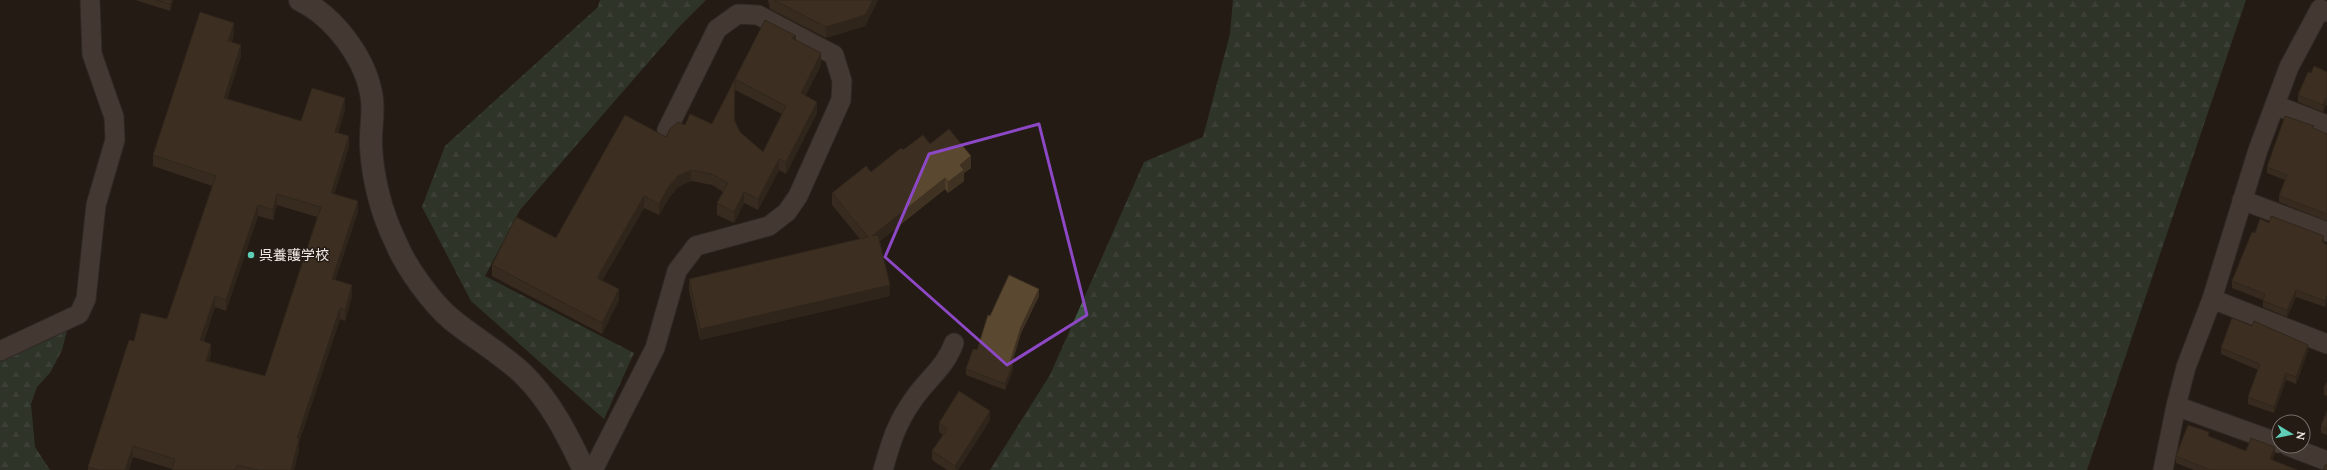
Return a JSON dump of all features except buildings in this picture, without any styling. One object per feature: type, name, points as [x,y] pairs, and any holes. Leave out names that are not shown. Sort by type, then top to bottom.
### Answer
[{"type":"street","points":[[0,351],[78,314],[86,299],[96,206],[115,140],[114,117],[92,54],[90,0]]},
{"type":"street","points":[[300,0],[338,28],[360,62],[372,98],[371,147],[375,176],[382,204],[396,244],[418,280],[450,318],[523,374],[546,402],[570,440],[584,470]]},
{"type":"street","points":[[2163,470],[2176,406],[2186,367],[2212,299],[2242,200],[2288,67],[2320,9],[2327,12]]},
{"type":"street","points":[[593,470],[655,348],[677,271],[696,246],[769,226],[787,212],[798,196],[841,100],[842,81],[834,55],[758,15],[738,14],[717,29],[667,130]]},
{"type":"street","points":[[2275,105],[2327,125]]},
{"type":"street","points":[[2242,200],[2327,232]]},
{"type":"street","points":[[2212,299],[2327,344]]},
{"type":"street","points":[[883,470],[895,428],[914,398],[949,357],[954,343]]},
{"type":"street","points":[[2176,406],[2271,440]]},
{"type":"street","points":[[2309,454],[2327,461]]},
{"type":"highlighted area","points":[[1039,124],[1087,315],[1007,365],[885,257],[929,154]]},
{"type":"green space","points":[[600,0],[706,0],[679,27],[520,210],[485,276],[634,353],[604,419],[471,301],[422,207],[445,146],[598,7]]},
{"type":"green space","points":[[1233,0],[2246,0],[2087,470],[990,470],[1050,375],[1144,162],[1203,137],[1230,34]]},
{"type":"green space","points":[[70,319],[62,350],[50,373],[37,387],[31,404],[35,447],[50,470],[0,470],[0,351]]},
{"type":"place","name":"呉養護学校","points":[[251,255]]}]
